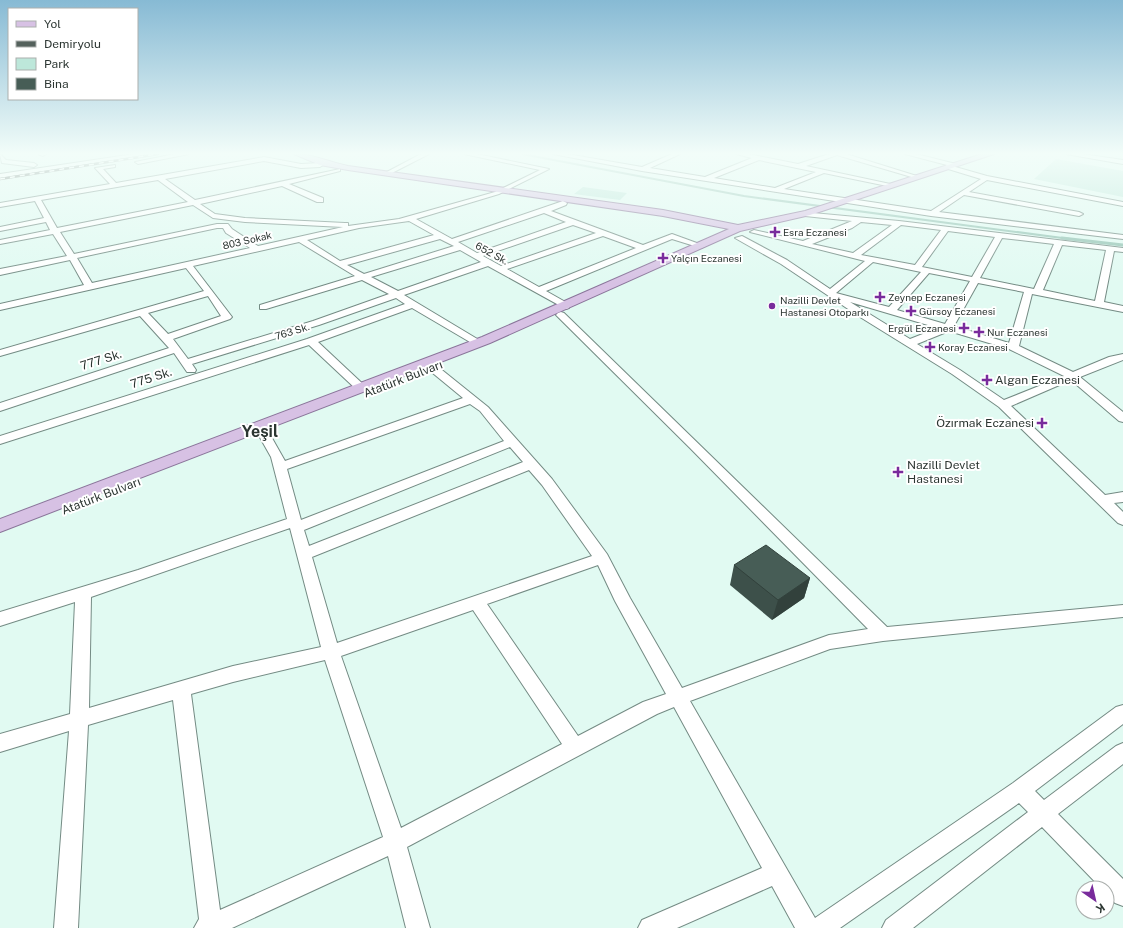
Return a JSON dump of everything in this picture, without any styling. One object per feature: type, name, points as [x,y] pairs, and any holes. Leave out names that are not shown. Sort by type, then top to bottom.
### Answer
[{"type":"main road","points":[[530,197],[677,220],[735,233]]},
{"type":"main road","points":[[541,197],[663,213],[735,233]]},
{"type":"main road","points":[[805,214],[856,197]]},
{"type":"main road","name":"Atatürk Bulvarı","points":[[0,527],[563,311],[701,246],[735,233],[805,214]]},
{"type":"main road","name":"Atatürk Bulvarı","points":[[0,527],[264,434],[433,368],[735,233],[754,232],[805,214]]},
{"type":"street","points":[[0,205],[47,197]]},
{"type":"street","points":[[186,197],[213,216],[246,220],[359,226]]},
{"type":"street","points":[[0,242],[221,197]]},
{"type":"street","points":[[314,197],[320,200]]},
{"type":"street","name":"803 Sokak","points":[[0,307],[359,226],[387,224],[481,197]]},
{"type":"street","points":[[816,197],[931,214],[1079,214],[1123,204]]},
{"type":"street","points":[[931,214],[956,197]]},
{"type":"street","points":[[987,197],[1079,214]]},
{"type":"street","points":[[1036,197],[1079,214],[1123,237]]},
{"type":"street","points":[[37,199],[90,287]]},
{"type":"street","points":[[450,242],[544,211],[563,203]]},
{"type":"street","points":[[544,211],[643,248]]},
{"type":"street","points":[[805,214],[899,223],[1123,250]]},
{"type":"street","name":"652 Sk.","points":[[409,218],[538,291],[563,311],[694,445],[883,634]]},
{"type":"street","points":[[0,229],[48,219]]},
{"type":"street","points":[[804,244],[849,226],[858,220]]},
{"type":"street","points":[[475,256],[573,222]]},
{"type":"street","points":[[854,256],[899,223]]},
{"type":"street","points":[[0,272],[217,226],[225,226],[228,231],[257,249]]},
{"type":"street","points":[[917,268],[946,229]]},
{"type":"street","points":[[754,232],[854,256],[1034,290],[1123,309]]},
{"type":"street","points":[[500,270],[604,233]]},
{"type":"street","points":[[735,233],[784,262],[830,293],[956,372],[1004,405],[1123,520]]},
{"type":"street","points":[[909,343],[948,328],[1000,235]]},
{"type":"street","points":[[339,264],[440,236]]},
{"type":"street","points":[[538,291],[672,236],[701,246]]},
{"type":"street","points":[[300,239],[339,264],[396,294],[479,343]]},
{"type":"street","points":[[1012,347],[1034,290],[1059,242]]},
{"type":"street","points":[[263,307],[460,247]]},
{"type":"street","points":[[1099,304],[1110,249]]},
{"type":"street","points":[[830,293],[872,259]]},
{"type":"street","name":"763 Sk.","points":[[186,363],[316,324],[487,262]]},
{"type":"street","points":[[166,338],[227,317],[210,292],[188,265]]},
{"type":"street","points":[[891,311],[928,270]]},
{"type":"street","points":[[0,353],[210,292]]},
{"type":"street","points":[[830,293],[1012,347],[1073,376],[1123,418]]},
{"type":"street","name":"775 Sk.","points":[[0,440],[311,341],[413,304]]},
{"type":"street","points":[[142,312],[176,349],[197,378]]},
{"type":"street","points":[[311,341],[361,388]]},
{"type":"street","name":"777 Sk.","points":[[0,407],[176,349]]},
{"type":"street","points":[[1004,405],[1113,358],[1123,357]]},
{"type":"street","points":[[433,368],[484,409],[547,482],[602,558],[623,601],[808,928]]},
{"type":"street","points":[[280,468],[472,399]]},
{"type":"street","points":[[264,434],[277,457],[331,652],[395,842],[418,928]]},
{"type":"street","points":[[0,619],[296,524],[512,442]]},
{"type":"street","points":[[304,554],[531,464]]},
{"type":"street","points":[[1104,500],[1123,497]]},
{"type":"street","points":[[0,743],[233,674],[331,652],[602,558]]},
{"type":"street","points":[[66,928],[79,720],[83,593]]},
{"type":"street","points":[[477,602],[575,747]]},
{"type":"street","points":[[181,689],[208,927],[395,842],[650,708],[829,642],[883,634],[1123,612]]},
{"type":"street","points":[[820,928],[1020,790],[1123,713]]},
{"type":"street","points":[[894,928],[1123,752]]},
{"type":"street","points":[[1020,790],[1123,896]]},
{"type":"street","points":[[650,928],[777,873]]},
{"type":"green space","points":[[599,197],[623,197],[620,200]]},
{"type":"building","points":[[766,545],[810,578],[778,600],[734,565]]},
{"type":"waterway","points":[[754,197],[1065,238]]},
{"type":"waterway","points":[[1065,238],[1123,245]]},
{"type":"waterway","points":[[1065,238],[1070,239]]},
{"type":"place","name":"Esra Eczanesi","points":[[775,232]]},
{"type":"place","name":"Yalçın Eczanesi","points":[[663,258]]},
{"type":"place","name":"Zeynep Eczanesi","points":[[880,297]]},
{"type":"place","name":"Nazilli Devlet Hastanesi Otoparkı","points":[[772,306]]},
{"type":"place","name":"Gürsoy Eczanesi","points":[[911,311]]},
{"type":"place","name":"Ergül Eczanesi","points":[[964,328]]},
{"type":"place","name":"Nur Eczanesi","points":[[979,332]]},
{"type":"place","name":"Koray Eczanesi","points":[[930,347]]},
{"type":"place","name":"Algan Eczanesi","points":[[987,380]]},
{"type":"place","name":"Özırmak Eczanesi","points":[[1042,423]]},
{"type":"place","name":"Nazilli Devlet Hastanesi","points":[[898,472]]},
{"type":"district","name":"Yeşil","points":[[260,431]]}]
